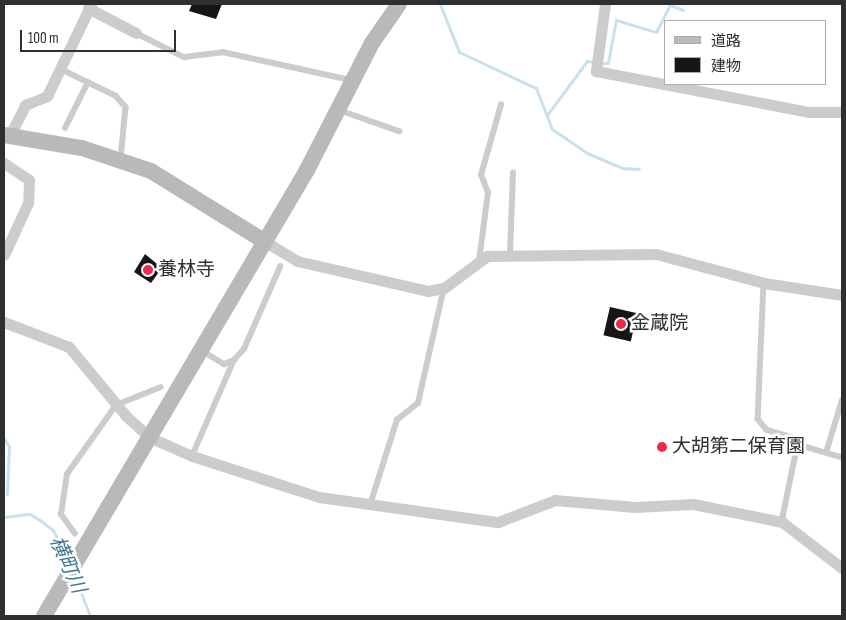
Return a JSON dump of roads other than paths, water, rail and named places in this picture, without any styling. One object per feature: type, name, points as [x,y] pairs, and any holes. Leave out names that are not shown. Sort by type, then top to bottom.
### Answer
[{"type":"street","points":[[44,616],[264,241],[351,81],[399,4]]},
{"type":"street","points":[[605,4],[595,67],[600,74],[808,112],[842,112]]},
{"type":"street","points":[[136,33],[90,6],[47,96],[25,105],[7,135],[121,159],[182,187],[296,260],[416,290],[444,288],[479,262],[510,254],[656,254],[764,283],[842,295]]},
{"type":"street","points":[[4,163],[29,180],[28,203],[4,255]]},
{"type":"street","points":[[4,322],[69,348],[116,405],[149,437],[192,456],[319,497],[498,522],[555,500],[635,507],[685,504],[782,522],[842,568]]},
{"type":"lane","points":[[136,33],[184,57],[223,52],[351,81]]},
{"type":"lane","points":[[61,69],[88,82],[126,107],[121,159]]},
{"type":"lane","points":[[65,128],[88,82]]},
{"type":"lane","points":[[479,262],[488,193],[481,175],[502,105]]},
{"type":"lane","points":[[337,109],[399,131]]},
{"type":"lane","points":[[510,254],[513,173]]},
{"type":"lane","points":[[192,456],[234,360],[244,348],[280,266]]},
{"type":"lane","points":[[764,283],[758,419],[767,430],[792,437],[798,449],[782,522]]},
{"type":"lane","points":[[370,505],[397,420],[418,403],[444,288]]},
{"type":"lane","points":[[201,350],[224,364],[234,360]]},
{"type":"lane","points":[[75,534],[61,515],[66,474],[116,405],[161,387]]},
{"type":"lane","points":[[826,453],[842,400]]},
{"type":"lane","points":[[798,449],[806,446],[842,456]]},
{"type":"waterway","points":[[440,4],[459,52],[536,88],[552,129],[587,153],[622,168],[639,169]]},
{"type":"waterway","points":[[600,63],[608,63],[616,20],[656,32],[670,5],[683,10]]},
{"type":"waterway","points":[[547,115],[587,61],[594,62]]},
{"type":"waterway","name":"横町川","points":[[4,439],[9,446],[7,494]]},
{"type":"waterway","name":"横町川","points":[[4,517],[30,514],[41,521],[53,530],[68,562]]},
{"type":"waterway","name":"横町川","points":[[74,575],[90,616]]},
{"type":"place","name":"養林寺","points":[[148,270]]},
{"type":"place","name":"金蔵院","points":[[621,324]]},
{"type":"place","name":"大胡第二保育園","points":[[662,447]]}]
